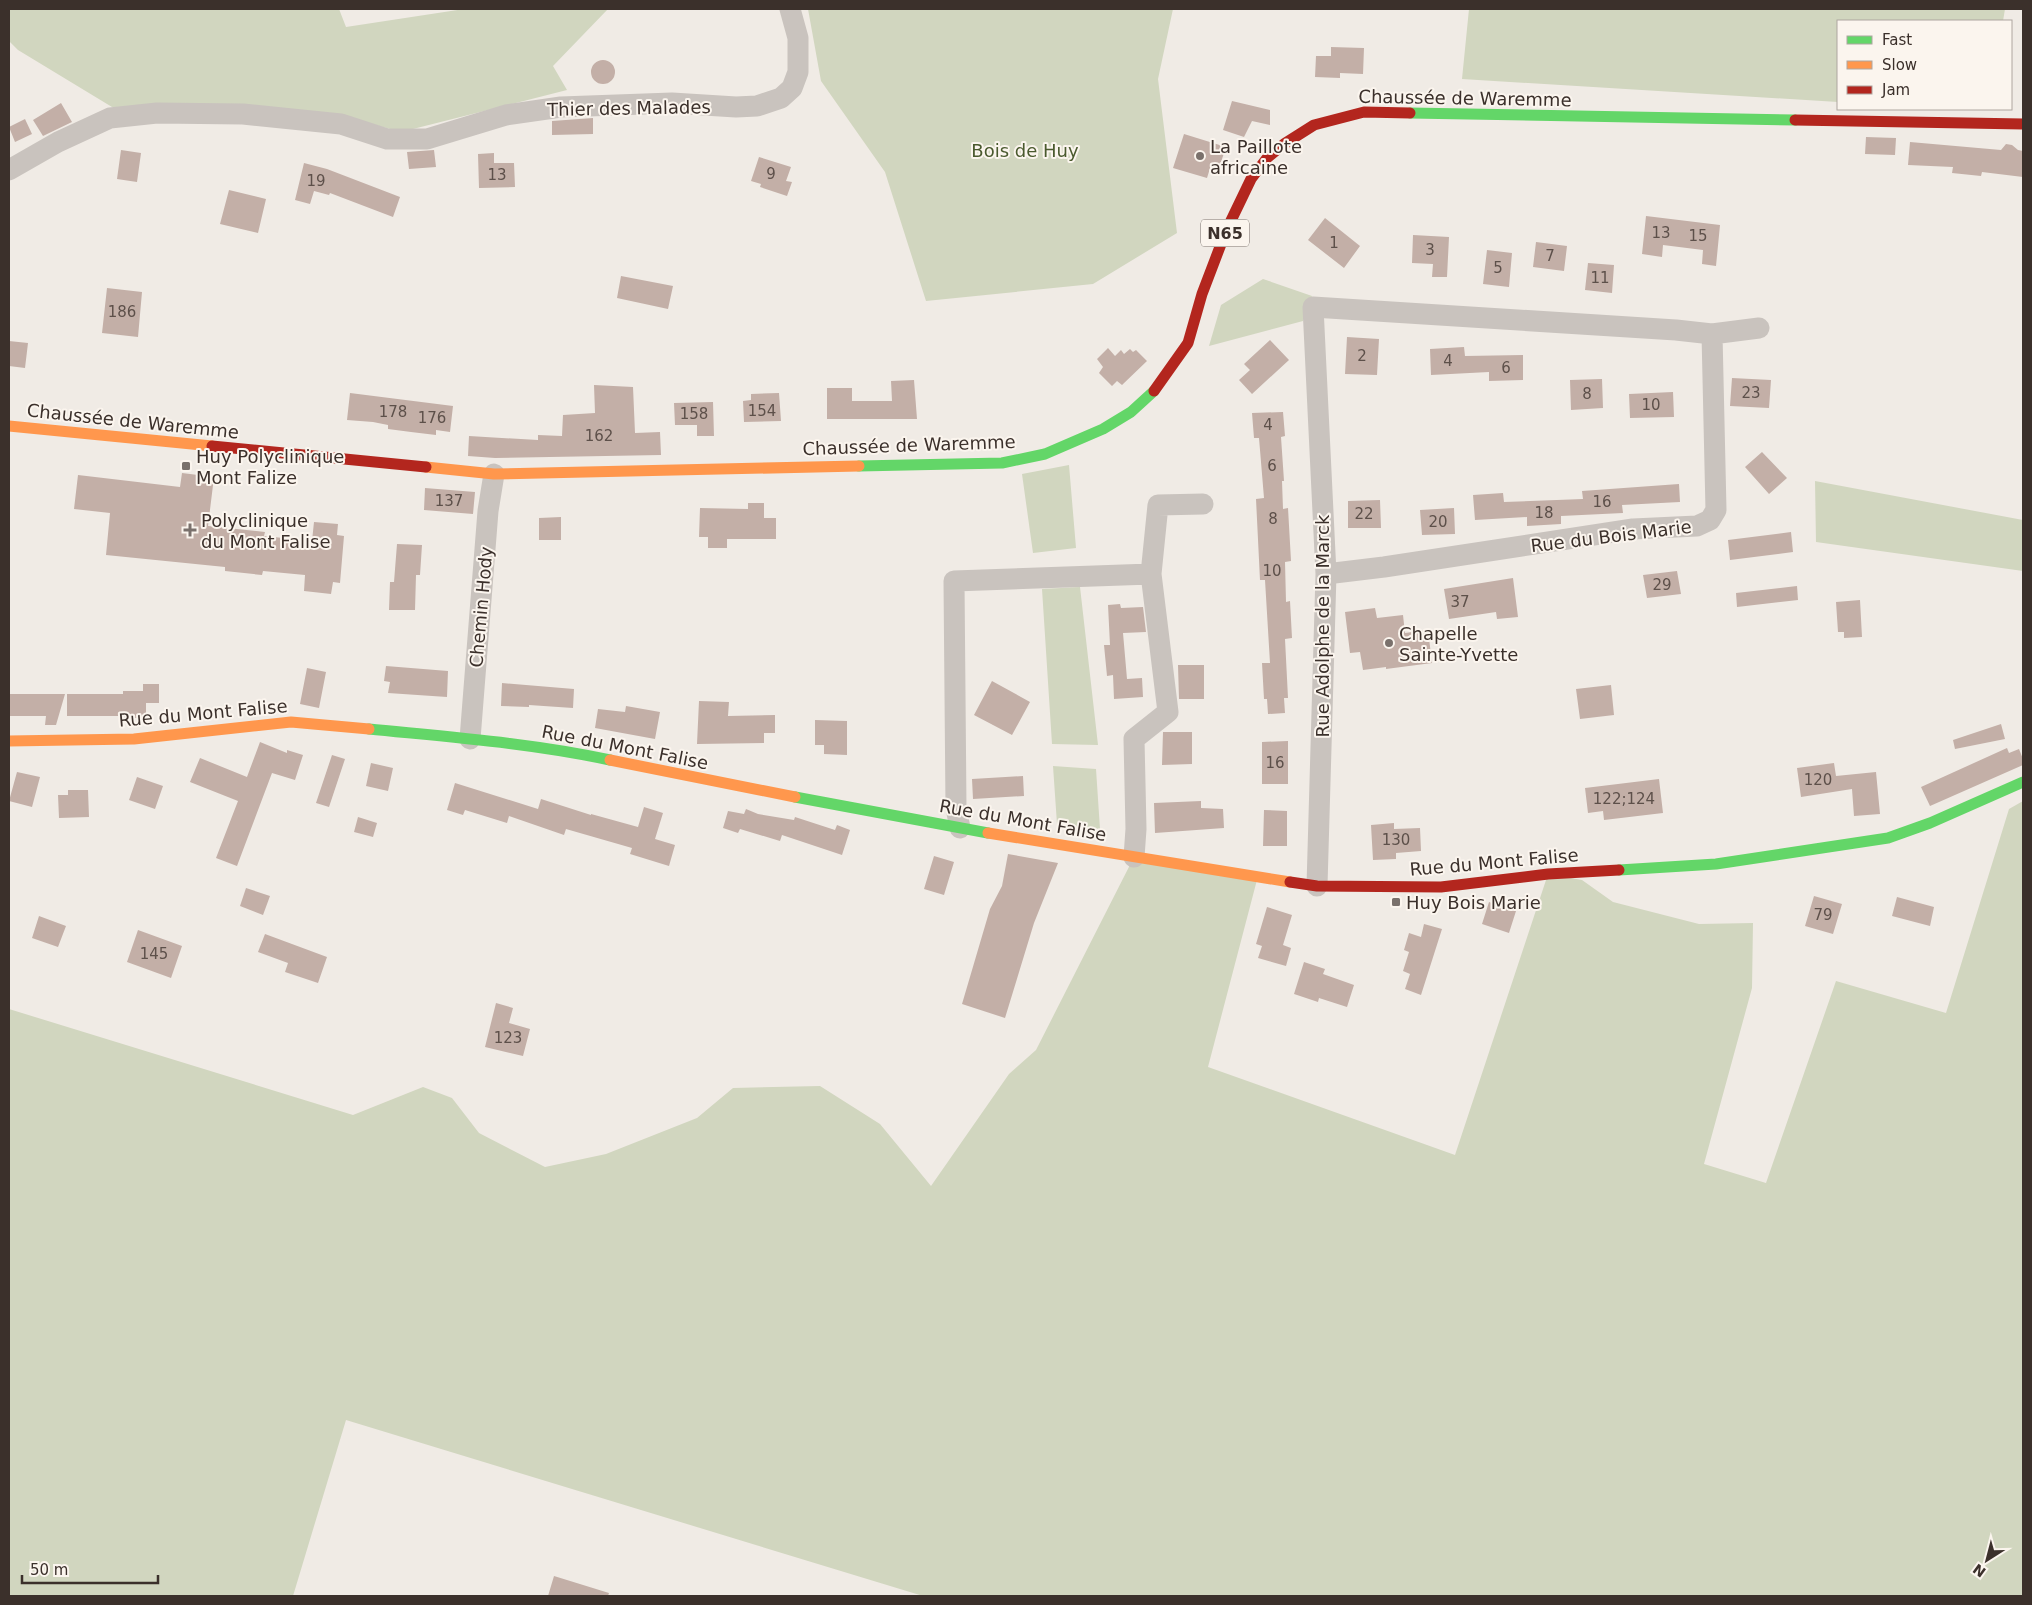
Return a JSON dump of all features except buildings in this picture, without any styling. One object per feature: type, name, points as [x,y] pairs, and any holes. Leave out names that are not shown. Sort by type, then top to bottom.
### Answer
[{"type":"main road","name":"Chaussée de Waremme","points":[[9,426],[494,474],[1002,463],[1045,454],[1103,429],[1136,408],[1158,387],[1175,365],[1188,343],[1202,294],[1235,210],[1259,168],[1284,144],[1314,124],[1364,112],[2023,124]]},
{"type":"main road","name":"Rue du Mont Falise","points":[[9,741],[134,739],[291,722],[470,739],[579,753],[729,786],[960,828],[1317,886],[1441,887],[1548,874],[1726,862],[1888,838],[1930,823],[2023,782]]},
{"type":"street","name":"Thier des Malades","points":[[9,170],[58,142],[110,118],[157,113],[262,116],[341,124],[387,139],[427,139],[506,115],[561,107],[672,103],[736,107],[757,106],[781,98],[792,88],[798,72],[798,38],[790,9]]},
{"type":"street","name":"Rue Adolphe de la Marck","points":[[1317,886],[1326,574],[1313,307],[1676,330],[1712,334]]},
{"type":"street","points":[[1712,334],[1759,328]]},
{"type":"street","name":"Rue du Bois Marie","points":[[1326,574],[1633,529],[1697,526],[1710,520],[1716,510],[1712,334]]},
{"type":"street","name":"Chemin Hody","points":[[470,739],[488,511],[494,474]]},
{"type":"street","points":[[1134,857],[1136,829],[1134,739],[1168,712],[1152,574],[1158,505],[1203,504]]},
{"type":"street","points":[[960,828],[956,808],[954,581],[1152,574]]},
{"type":"green space","points":[[9,9],[339,9],[346,27],[464,9],[608,9],[553,66],[567,90],[401,132],[332,113],[112,107],[18,50],[9,41]]},
{"type":"green space","name":"Bois de Huy","points":[[808,9],[1173,9],[1158,79],[1177,233],[1093,284],[926,301],[885,172],[821,81]]},
{"type":"green space","points":[[1469,9],[2005,9],[2003,20],[1837,20],[1837,102],[1462,79]]},
{"type":"green space","points":[[1263,279],[1312,296],[1303,321],[1209,346],[1221,305]]},
{"type":"green space","points":[[1069,465],[1076,548],[1033,553],[1022,474]]},
{"type":"green space","points":[[1815,481],[2023,520],[2023,571],[1816,542]]},
{"type":"green space","points":[[1080,587],[1098,745],[1052,744],[1042,589]]},
{"type":"green space","points":[[1053,766],[1096,769],[1100,829],[1057,824]]},
{"type":"green space","points":[[2023,801],[2023,1596],[923,1596],[346,1420],[293,1596],[9,1596],[9,1009],[353,1115],[423,1087],[452,1098],[479,1133],[545,1167],[606,1154],[697,1118],[733,1088],[820,1086],[880,1124],[931,1186],[1009,1074],[1036,1050],[1134,857],[1258,876],[1208,1067],[1455,1155],[1548,874],[1582,880],[1613,902],[1699,924],[1753,923],[1752,988],[1704,1164],[1766,1183],[1836,981],[1946,1013],[2009,809]]},
{"type":"traffic: fast","points":[[1410,113],[1795,120]]},
{"type":"traffic: fast","points":[[859,466],[1002,463],[1045,454],[1103,429],[1131,412],[1154,391]]},
{"type":"traffic: fast","points":[[369,729],[520,745],[610,760]]},
{"type":"traffic: fast","points":[[1619,870],[1716,864],[1888,838],[1930,823],[2023,782]]},
{"type":"traffic: fast","points":[[795,797],[988,833]]},
{"type":"traffic: slow","points":[[9,426],[212,446]]},
{"type":"traffic: slow","points":[[426,467],[494,474],[859,466]]},
{"type":"traffic: slow","points":[[9,741],[134,739],[291,722],[369,729]]},
{"type":"traffic: slow","points":[[610,760],[795,797]]},
{"type":"traffic: slow","points":[[988,833],[1290,882]]},
{"type":"traffic: jam","points":[[1154,391],[1188,343],[1202,294],[1226,231],[1251,179],[1267,158],[1284,144],[1314,125],[1364,112],[1410,113]]},
{"type":"traffic: jam","points":[[1795,120],[2023,124]]},
{"type":"traffic: jam","points":[[212,446],[426,467]]},
{"type":"traffic: jam","points":[[1290,882],[1317,886],[1441,887],[1548,874],[1619,870]]},
{"type":"place","name":"La Paillote africaine","points":[[1200,156]]},
{"type":"place","name":"Huy Polyclinique Mont Falize","points":[[186,466]]},
{"type":"place","name":"Polyclinique du Mont Falise","points":[[190,530]]},
{"type":"place","name":"Chapelle Sainte-Yvette","points":[[1389,643]]},
{"type":"place","name":"Huy Bois Marie","points":[[1396,902]]}]
